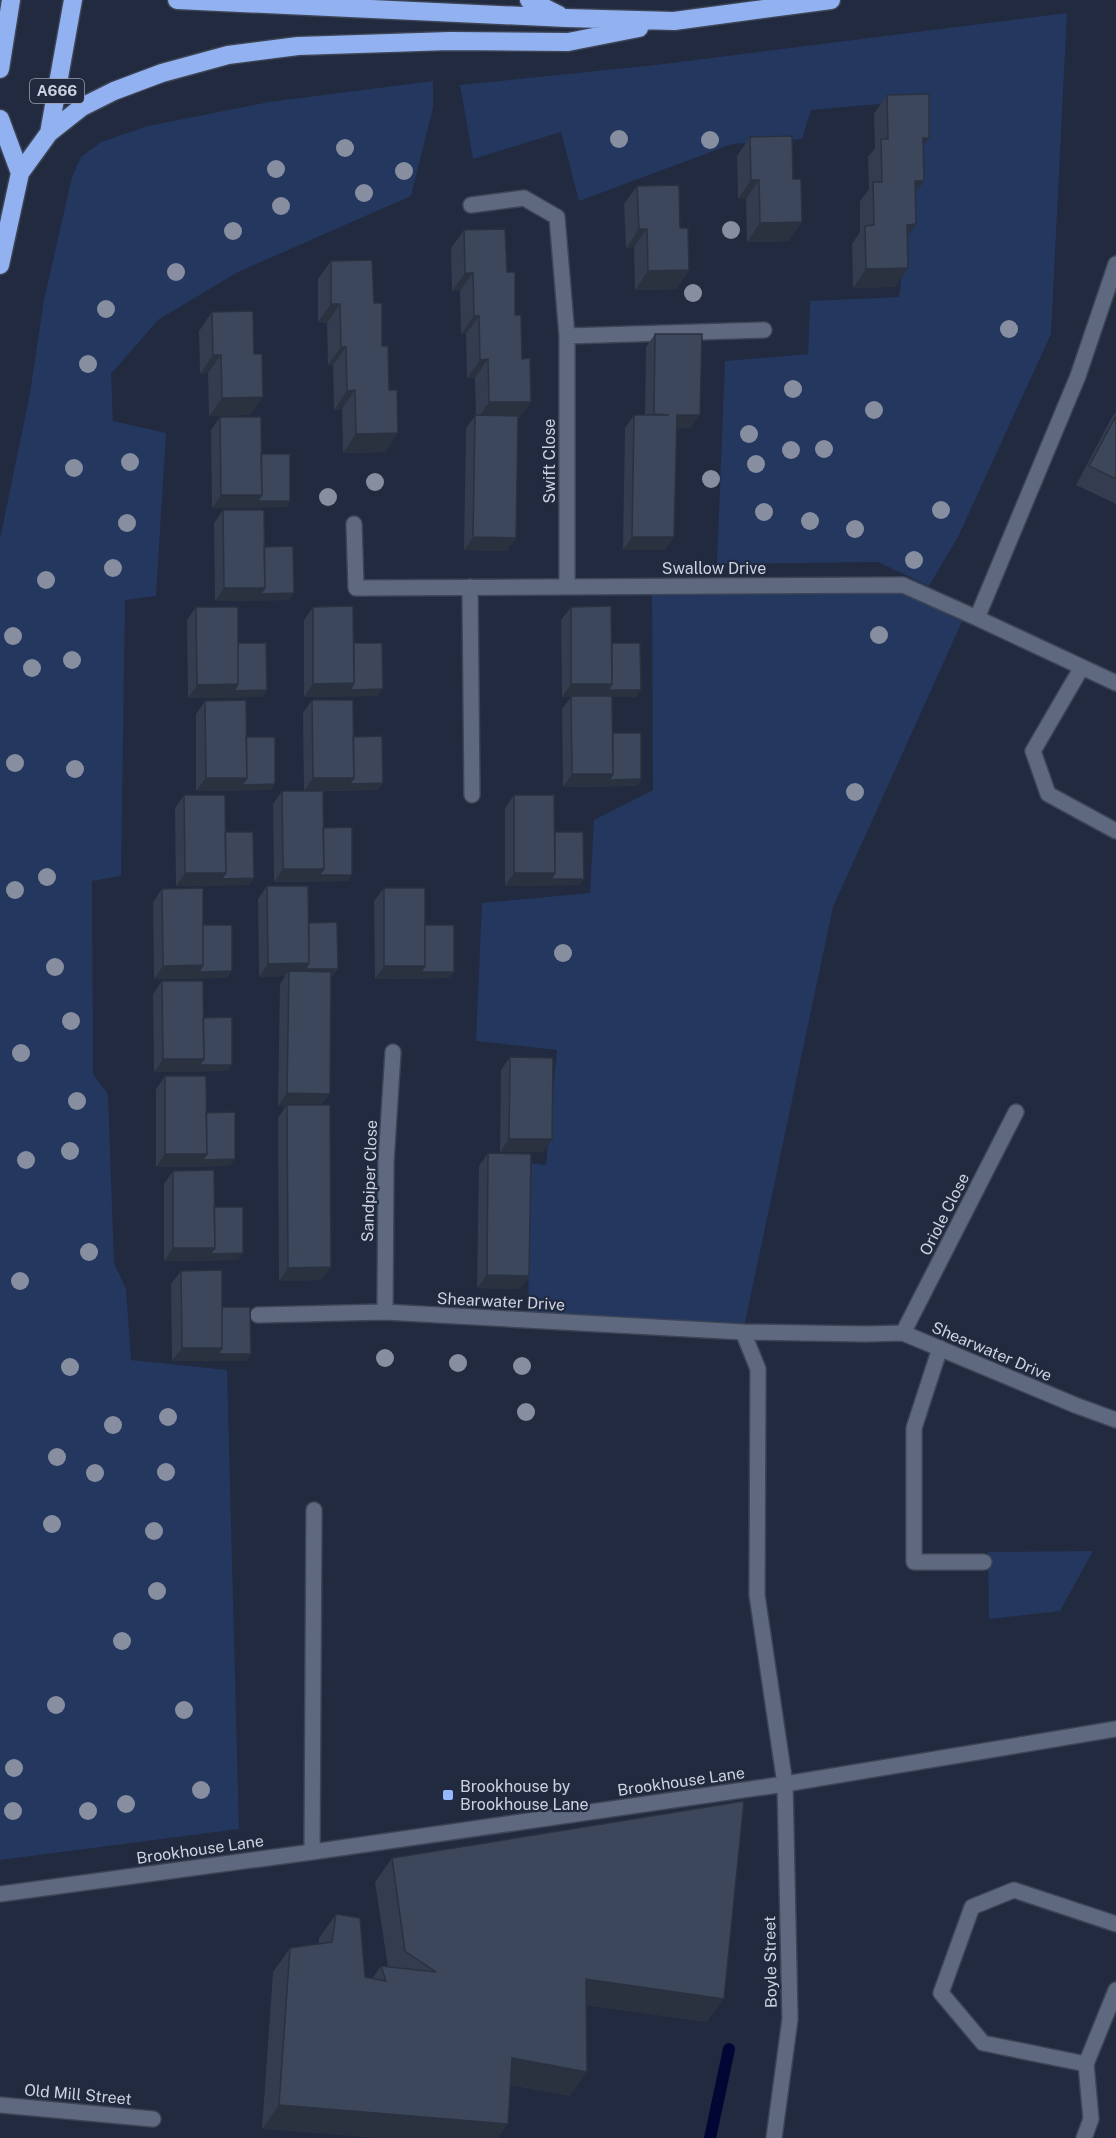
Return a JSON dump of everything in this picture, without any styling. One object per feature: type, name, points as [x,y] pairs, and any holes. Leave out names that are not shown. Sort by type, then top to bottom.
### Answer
[{"type":"highway","points":[[0,69],[11,0]]},
{"type":"highway","name":"A666","points":[[0,265],[20,172],[49,133],[73,0]]},
{"type":"highway","points":[[177,0],[674,21]]},
{"type":"highway","points":[[529,0],[566,18]]},
{"type":"highway","points":[[49,133],[82,107],[114,91],[162,73],[228,55],[298,46],[450,41],[568,42],[674,21],[831,0]]},
{"type":"highway","points":[[0,119],[20,172]]},
{"type":"street","name":"Swift Close","points":[[471,205],[524,198],[557,217],[567,336],[567,587]]},
{"type":"street","points":[[977,618],[1091,343],[1116,264]]},
{"type":"street","points":[[567,336],[764,330]]},
{"type":"street","name":"Swallow Drive","points":[[354,524],[356,588],[903,585],[1116,684]]},
{"type":"street","points":[[470,587],[472,795]]},
{"type":"street","points":[[1082,667],[1034,751],[1048,794],[1116,831]]},
{"type":"street","name":"Sandpiper Close","points":[[385,1312],[386,1162],[393,1052]]},
{"type":"street","name":"Oriole Close","points":[[903,1333],[1016,1112]]},
{"type":"street","name":"Shearwater Drive","points":[[258,1315],[385,1312],[743,1332],[903,1333],[1116,1420]]},
{"type":"street","points":[[743,1332],[758,1369],[757,1595],[785,1784]]},
{"type":"street","points":[[940,1348],[914,1428],[914,1562],[984,1562]]},
{"type":"street","points":[[312,1852],[314,1510]]},
{"type":"street","name":"Brookhouse Lane","points":[[0,1894],[785,1784],[1116,1729]]},
{"type":"street","name":"Boyle Street","points":[[774,2138],[790,2019],[785,1784]]},
{"type":"street","points":[[1086,2064],[983,2043],[941,1993],[972,1907],[1014,1890],[1116,1924]]},
{"type":"street","points":[[1084,2138],[1090,2119],[1086,2064],[1116,1990]]},
{"type":"street","name":"Old Mill Street","points":[[0,2105],[153,2119]]},
{"type":"shaded area","points":[[1067,13],[1051,334],[958,537],[929,586],[878,562],[717,564],[725,361],[808,354],[810,301],[899,297],[923,100],[811,110],[802,139],[732,144],[579,201],[561,132],[473,159],[460,85],[656,65]]},
{"type":"shaded area","points":[[433,81],[433,108],[411,196],[238,272],[158,320],[111,374],[113,421],[166,433],[156,596],[125,600],[121,876],[92,881],[93,1074],[108,1094],[114,1263],[126,1289],[131,1360],[227,1370],[239,1829],[0,1860],[0,539],[30,393],[44,300],[72,177],[81,157],[101,142],[148,126],[269,102]]},
{"type":"shaded area","points":[[903,585],[966,613],[833,907],[743,1332],[528,1321],[530,1163],[546,1165],[557,1050],[476,1041],[482,903],[590,893],[594,820],[653,790],[652,587]]},
{"type":"shaded area","points":[[1093,1551],[1060,1611],[989,1619],[988,1552]]},
{"type":"building","points":[[929,94],[929,138],[923,138],[924,181],[915,181],[916,224],[907,225],[908,268],[866,269],[865,226],[874,225],[873,182],[882,182],[881,139],[888,139],[887,95]]},
{"type":"building","points":[[792,136],[793,179],[801,179],[802,222],[760,223],[759,180],[751,180],[750,137]]},
{"type":"building","points":[[679,185],[680,228],[688,228],[689,270],[648,271],[647,229],[639,229],[637,186]]},
{"type":"building","points":[[505,229],[507,272],[515,272],[515,315],[521,315],[522,359],[530,358],[531,402],[489,402],[488,359],[480,360],[479,316],[474,316],[473,273],[465,273],[464,230]]},
{"type":"building","points":[[372,260],[374,303],[382,303],[382,346],[388,346],[389,390],[397,390],[398,433],[356,434],[355,390],[347,391],[346,347],[341,347],[340,304],[331,304],[331,261]]},
{"type":"building","points":[[253,311],[254,354],[262,354],[263,397],[222,398],[221,355],[213,355],[212,312]]},
{"type":"building","points":[[655,334],[702,334],[700,415],[677,415],[674,537],[632,537],[634,415],[669,415],[654,414]]},
{"type":"building","points":[[475,415],[518,416],[516,538],[473,537]]},
{"type":"building","points":[[1116,416],[1116,479],[1089,466]]},
{"type":"building","points":[[220,417],[261,417],[262,495],[221,495]]},
{"type":"building","points":[[261,454],[290,454],[290,501],[257,501],[262,495]]},
{"type":"building","points":[[223,510],[264,510],[265,588],[224,588]]},
{"type":"building","points":[[293,546],[294,593],[260,594],[265,588],[264,547]]},
{"type":"building","points":[[353,606],[354,683],[313,684],[313,607]]},
{"type":"building","points":[[611,606],[612,684],[571,684],[571,607]]},
{"type":"building","points":[[196,607],[238,607],[238,684],[197,685]]},
{"type":"building","points":[[238,643],[266,643],[267,690],[234,691],[238,684]]},
{"type":"building","points":[[354,643],[382,643],[383,689],[350,690],[354,683]]},
{"type":"building","points":[[612,643],[640,643],[641,690],[608,690],[612,684]]},
{"type":"building","points":[[571,696],[612,696],[613,774],[572,774]]},
{"type":"building","points":[[246,700],[247,778],[206,778],[205,701]]},
{"type":"building","points":[[312,700],[353,700],[354,778],[313,778]]},
{"type":"building","points":[[613,733],[641,733],[641,779],[609,780],[613,774]]},
{"type":"building","points":[[382,736],[383,783],[349,784],[354,778],[353,737]]},
{"type":"building","points":[[246,737],[275,737],[275,784],[242,785],[247,778]]},
{"type":"building","points":[[282,791],[323,791],[324,869],[283,869]]},
{"type":"building","points":[[184,795],[225,795],[226,873],[185,873]]},
{"type":"building","points":[[514,795],[554,795],[555,873],[514,873]]},
{"type":"building","points":[[352,827],[352,875],[319,875],[324,869],[323,828]]},
{"type":"building","points":[[225,832],[253,832],[254,878],[221,879],[226,873]]},
{"type":"building","points":[[555,832],[583,832],[584,879],[551,879],[555,873]]},
{"type":"building","points":[[267,886],[308,886],[309,963],[268,964]]},
{"type":"building","points":[[203,888],[203,965],[163,966],[162,889]]},
{"type":"building","points":[[384,888],[425,888],[425,966],[384,966]]},
{"type":"building","points":[[337,922],[338,969],[305,969],[309,963],[309,923]]},
{"type":"building","points":[[203,925],[232,925],[232,971],[199,972],[203,965]]},
{"type":"building","points":[[425,925],[454,925],[454,972],[421,972],[425,966]]},
{"type":"building","points":[[289,971],[331,972],[330,1094],[287,1093]]},
{"type":"building","points":[[162,981],[203,981],[204,1059],[163,1059]]},
{"type":"building","points":[[232,1017],[232,1065],[199,1065],[204,1059],[203,1018]]},
{"type":"building","points":[[510,1057],[553,1058],[552,1139],[509,1139]]},
{"type":"building","points":[[165,1076],[206,1076],[207,1154],[165,1154]]},
{"type":"building","points":[[287,1105],[330,1105],[331,1267],[288,1268]]},
{"type":"building","points":[[235,1112],[235,1159],[202,1160],[207,1154],[206,1113]]},
{"type":"building","points":[[488,1153],[531,1154],[529,1276],[487,1275]]},
{"type":"building","points":[[214,1170],[215,1248],[173,1248],[173,1171]]},
{"type":"building","points":[[214,1207],[243,1207],[243,1253],[210,1254],[215,1248]]},
{"type":"building","points":[[222,1270],[222,1348],[182,1348],[181,1271]]},
{"type":"building","points":[[222,1307],[250,1307],[251,1354],[218,1354],[222,1348]]},
{"type":"building","points":[[744,1801],[724,1999],[586,1979],[587,2072],[512,2058],[508,2124],[279,2105],[290,1948],[332,1942],[336,1914],[360,1918],[365,1977],[386,1981],[381,1966],[436,1972],[405,1951],[392,1858]]},
{"type":"waterway","points":[[710,2138],[729,2049]]},
{"type":"place","name":"Brookhouse by Brookhouse Lane","points":[[448,1795]]}]
